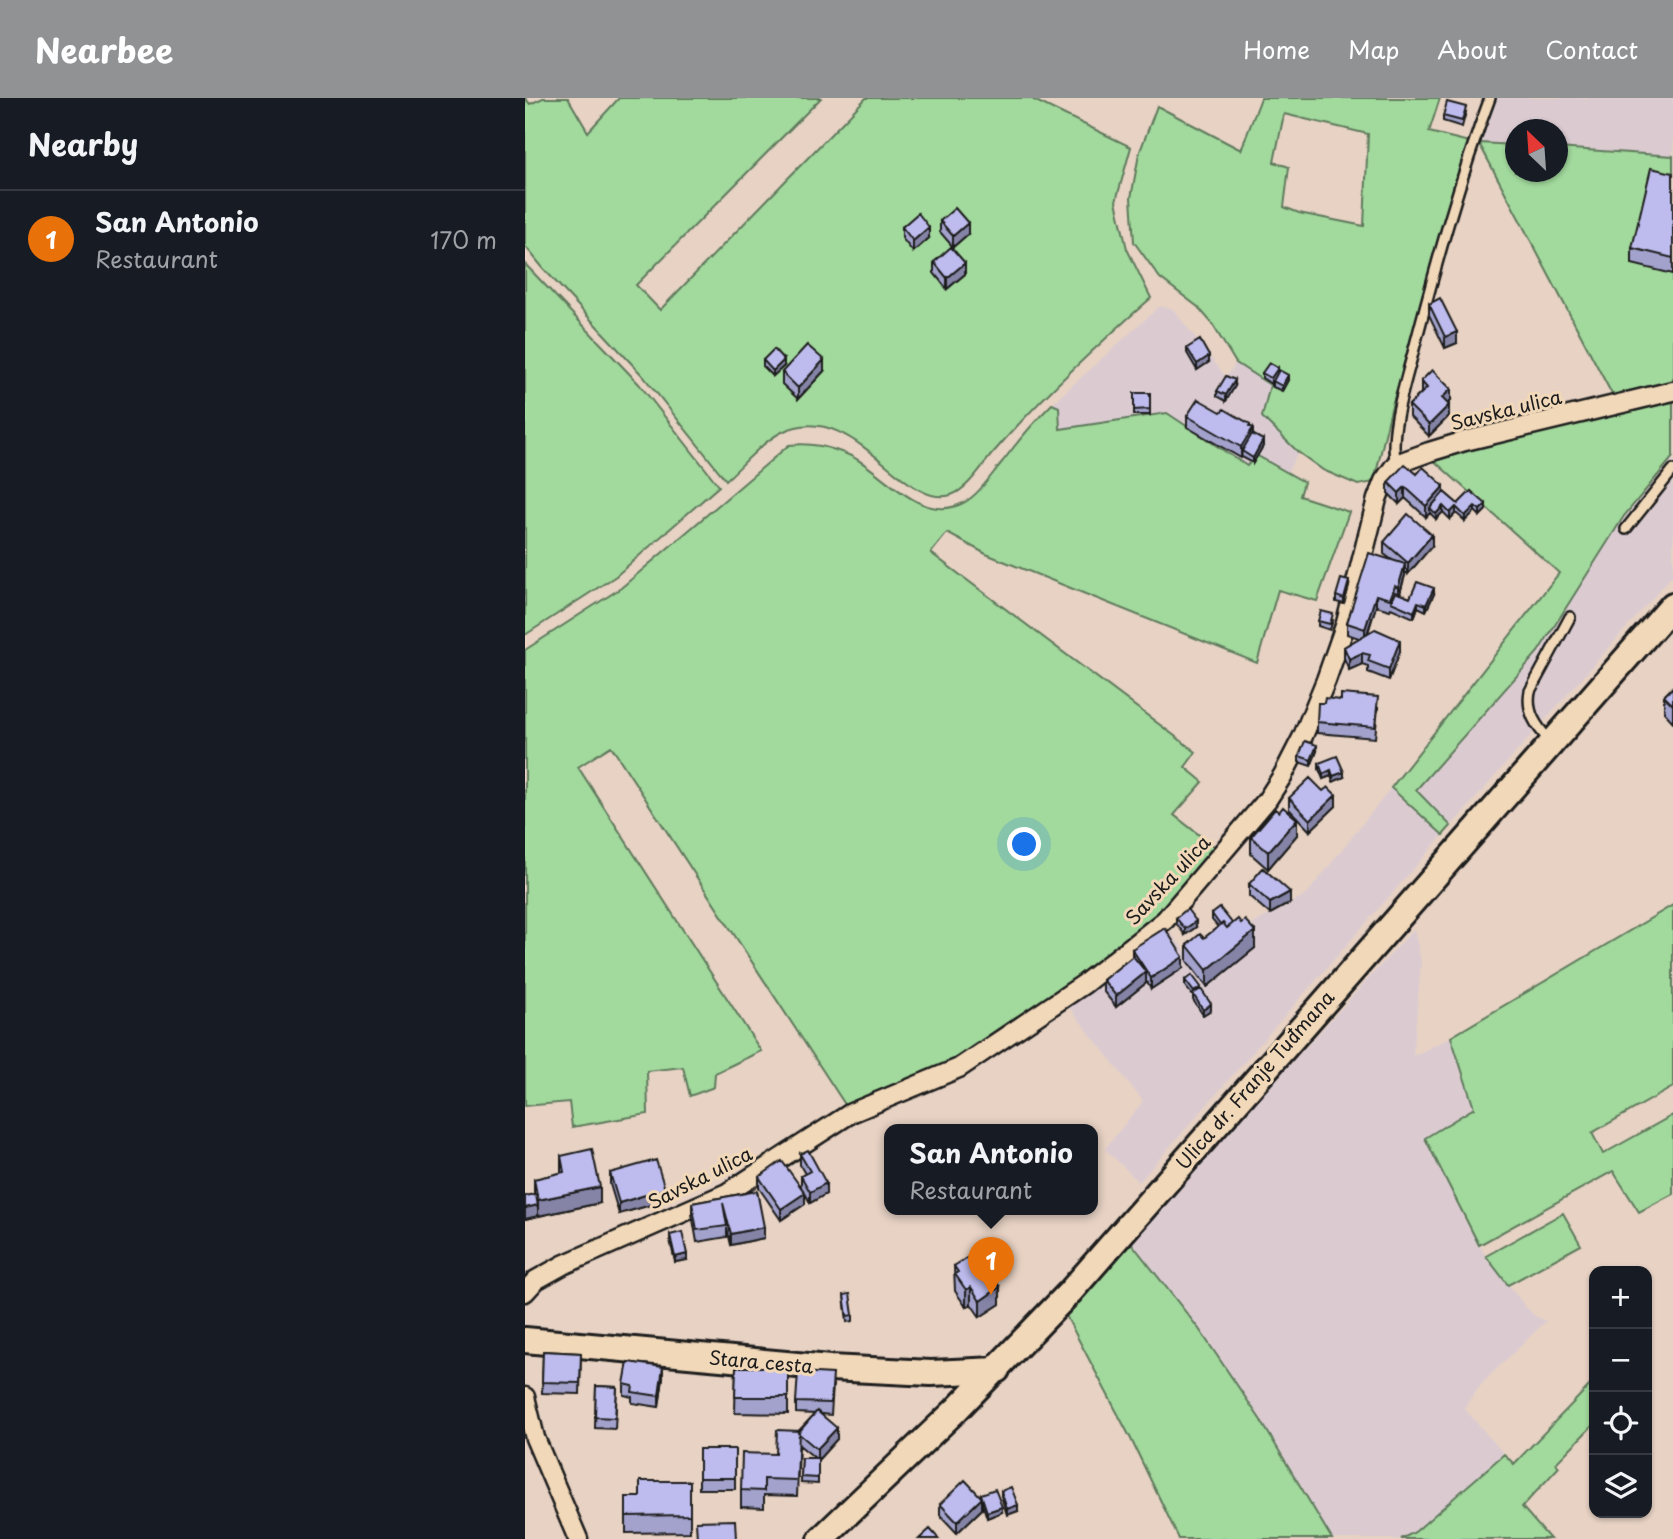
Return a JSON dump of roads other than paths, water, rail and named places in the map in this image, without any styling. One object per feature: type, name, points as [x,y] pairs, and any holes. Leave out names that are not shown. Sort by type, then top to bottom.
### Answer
[{"type":"main road","name":"Ulica dr. Franje Tuđmana","points":[[821,1539],[997,1370],[1070,1292],[1673,606]]},
{"type":"main road","name":"Stara cesta","points":[[525,1340],[830,1368],[931,1373],[997,1370]]},
{"type":"street","name":"Savska ulica","points":[[525,1292],[536,1280],[563,1265],[727,1193],[851,1113],[959,1068],[1075,991],[1165,920],[1267,800],[1303,736],[1346,623],[1377,499],[1384,481],[1396,464],[1465,441],[1673,391]]},
{"type":"street","points":[[525,1397],[535,1438],[578,1539]]},
{"type":"lane","points":[[1396,464],[1393,436],[1402,397],[1434,276],[1490,98]]},
{"type":"lane","points":[[1626,528],[1673,470]]},
{"type":"lane","points":[[1551,743],[1539,728],[1527,703],[1530,691],[1570,617]]},
{"type":"place","name":"San Antonio","points":[[991,1295]]}]
